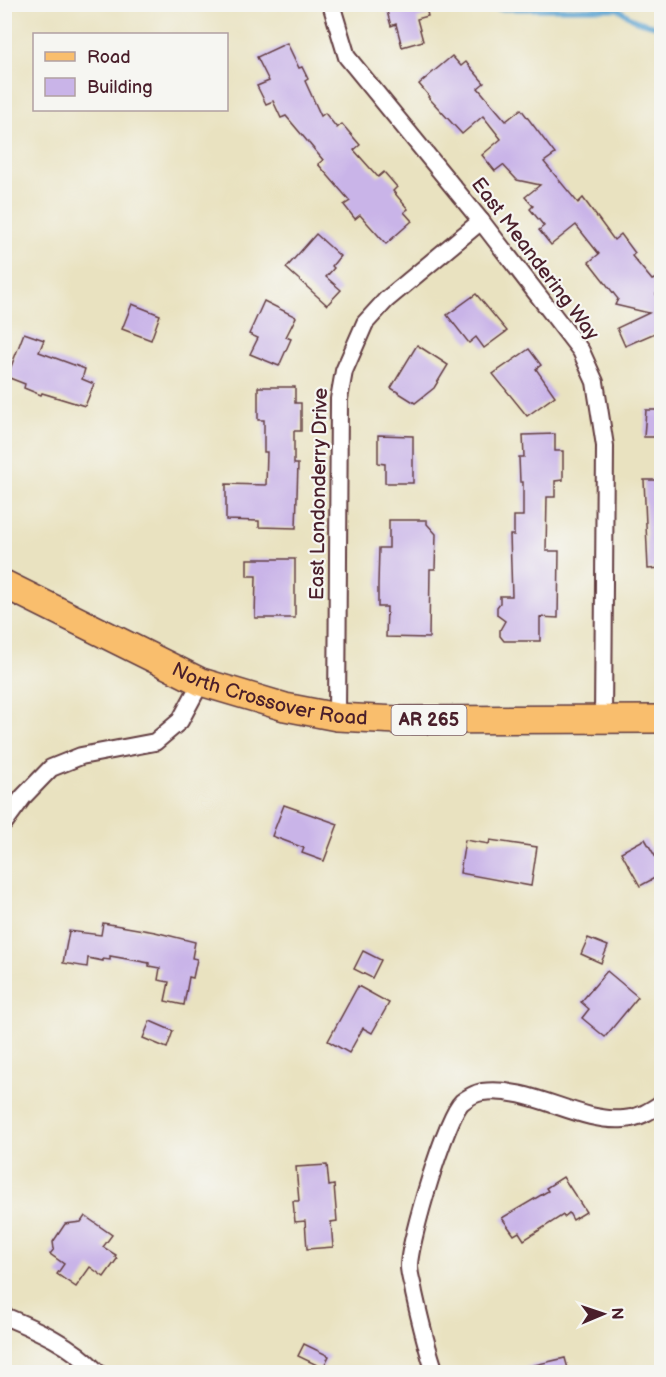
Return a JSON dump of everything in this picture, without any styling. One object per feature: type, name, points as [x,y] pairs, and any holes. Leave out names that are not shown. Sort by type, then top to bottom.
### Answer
[{"type":"main road","name":"North Crossover Road","points":[[4,584],[201,682],[285,707],[336,717],[398,720],[662,719]]},
{"type":"street","name":"East Meandering Way","points":[[332,4],[347,57],[481,221],[581,351],[595,382],[605,446],[603,720]]},
{"type":"street","name":"East Londonderry Drive","points":[[336,717],[339,399],[344,371],[366,323],[386,300],[481,221]]},
{"type":"street","points":[[4,823],[51,768],[81,756],[155,742],[180,721],[201,682]]},
{"type":"street","points":[[435,1372],[425,1343],[409,1267],[420,1210],[452,1118],[461,1103],[479,1093],[498,1091],[520,1094],[603,1118],[626,1119],[646,1113],[662,1103]]},
{"type":"street","points":[[4,1316],[42,1332],[71,1349],[97,1372]]},
{"type":"building","points":[[385,4],[425,4],[428,16],[417,19],[423,41],[402,47],[396,24],[391,26]]},
{"type":"building","points":[[287,43],[299,68],[302,67],[308,79],[305,81],[321,116],[325,113],[337,128],[342,124],[360,145],[354,150],[378,177],[384,172],[397,187],[393,191],[408,209],[404,212],[412,221],[386,244],[360,215],[355,219],[344,205],[350,201],[318,164],[323,160],[286,116],[281,118],[273,101],[266,104],[257,86],[269,81],[257,57]]},
{"type":"building","points":[[452,56],[461,66],[466,62],[484,83],[478,88],[506,121],[521,109],[555,154],[544,162],[578,203],[583,198],[614,240],[621,234],[635,253],[632,256],[652,280],[657,278],[662,288],[662,291],[656,294],[662,305],[662,330],[625,346],[617,328],[649,313],[615,305],[618,299],[589,262],[599,254],[576,225],[551,245],[539,230],[544,226],[530,209],[533,206],[525,197],[540,185],[517,180],[503,165],[495,171],[482,155],[501,139],[483,116],[462,134],[428,97],[419,84]]},
{"type":"building","points":[[316,234],[340,256],[326,277],[341,290],[327,305],[286,268]]},
{"type":"building","points":[[476,294],[507,331],[484,348],[476,337],[469,343],[447,315]]},
{"type":"building","points":[[264,301],[296,317],[286,337],[291,339],[279,366],[250,354],[258,338],[249,334]]},
{"type":"building","points":[[132,304],[160,315],[151,340],[122,329]]},
{"type":"building","points":[[24,333],[44,340],[39,352],[85,369],[82,379],[94,384],[85,406],[42,393],[41,395],[24,388],[25,384],[7,377]]},
{"type":"building","points":[[417,345],[448,365],[434,388],[415,403],[391,388]]},
{"type":"building","points":[[529,349],[541,365],[536,369],[555,396],[527,416],[493,374]]},
{"type":"building","points":[[258,387],[295,387],[295,403],[301,403],[301,431],[294,431],[294,464],[298,464],[296,528],[259,527],[259,521],[226,520],[226,484],[266,485],[267,452],[264,452],[264,420],[258,420]]},
{"type":"building","points":[[646,410],[662,410],[662,437],[644,437]]},
{"type":"building","points":[[555,434],[555,451],[563,451],[563,480],[555,481],[555,497],[547,497],[546,551],[559,551],[558,618],[540,617],[540,641],[504,641],[500,636],[500,630],[505,621],[497,615],[497,607],[500,603],[500,596],[512,596],[510,535],[514,535],[514,516],[523,516],[523,482],[520,482],[519,457],[524,457],[523,435]]},
{"type":"building","points":[[378,435],[413,436],[413,483],[385,483],[385,464],[378,463]]},
{"type":"building","points":[[644,480],[662,480],[662,568],[648,569]]},
{"type":"building","points":[[389,520],[427,520],[427,524],[436,534],[435,569],[430,569],[429,638],[386,637],[387,607],[378,607],[378,584],[379,548],[389,548]]},
{"type":"building","points":[[247,559],[295,559],[295,618],[255,618],[256,576],[247,576]]},
{"type":"building","points":[[284,805],[338,824],[324,861],[302,853],[304,848],[272,836]]},
{"type":"building","points":[[645,839],[662,868],[662,874],[640,886],[621,852]]},
{"type":"building","points":[[465,840],[489,844],[490,840],[537,847],[531,886],[460,873]]},
{"type":"building","points":[[103,923],[195,942],[192,958],[197,959],[193,978],[189,977],[184,1005],[165,1001],[169,982],[158,980],[160,968],[149,966],[149,963],[110,956],[110,960],[103,959],[103,961],[88,958],[87,967],[63,963],[69,931],[101,935]]},
{"type":"building","points":[[588,938],[608,946],[601,963],[581,954]]},
{"type":"building","points":[[363,951],[381,960],[372,978],[354,969]]},
{"type":"building","points":[[607,971],[638,997],[605,1037],[582,1018],[589,1009],[581,1002]]},
{"type":"building","points":[[358,986],[389,1003],[372,1033],[363,1028],[349,1053],[328,1041]]},
{"type":"building","points":[[150,1021],[173,1031],[167,1048],[143,1038]]},
{"type":"building","points":[[327,1165],[329,1186],[334,1185],[337,1221],[331,1222],[333,1247],[307,1249],[305,1221],[295,1222],[293,1201],[299,1201],[296,1167]]},
{"type":"building","points":[[563,1177],[586,1212],[573,1220],[569,1213],[564,1217],[563,1215],[524,1240],[519,1232],[514,1235],[502,1218],[548,1191],[546,1188]]},
{"type":"building","points":[[85,1216],[112,1235],[103,1247],[116,1255],[117,1259],[104,1277],[90,1267],[76,1287],[57,1274],[64,1264],[50,1254],[54,1249],[53,1242],[65,1224],[81,1222]]},
{"type":"building","points":[[304,1344],[329,1356],[323,1368],[298,1356]]},
{"type":"building","points":[[565,1358],[569,1372],[527,1372],[526,1367]]},
{"type":"waterway","points":[[488,4],[498,9],[618,9],[637,21],[662,28]]}]
